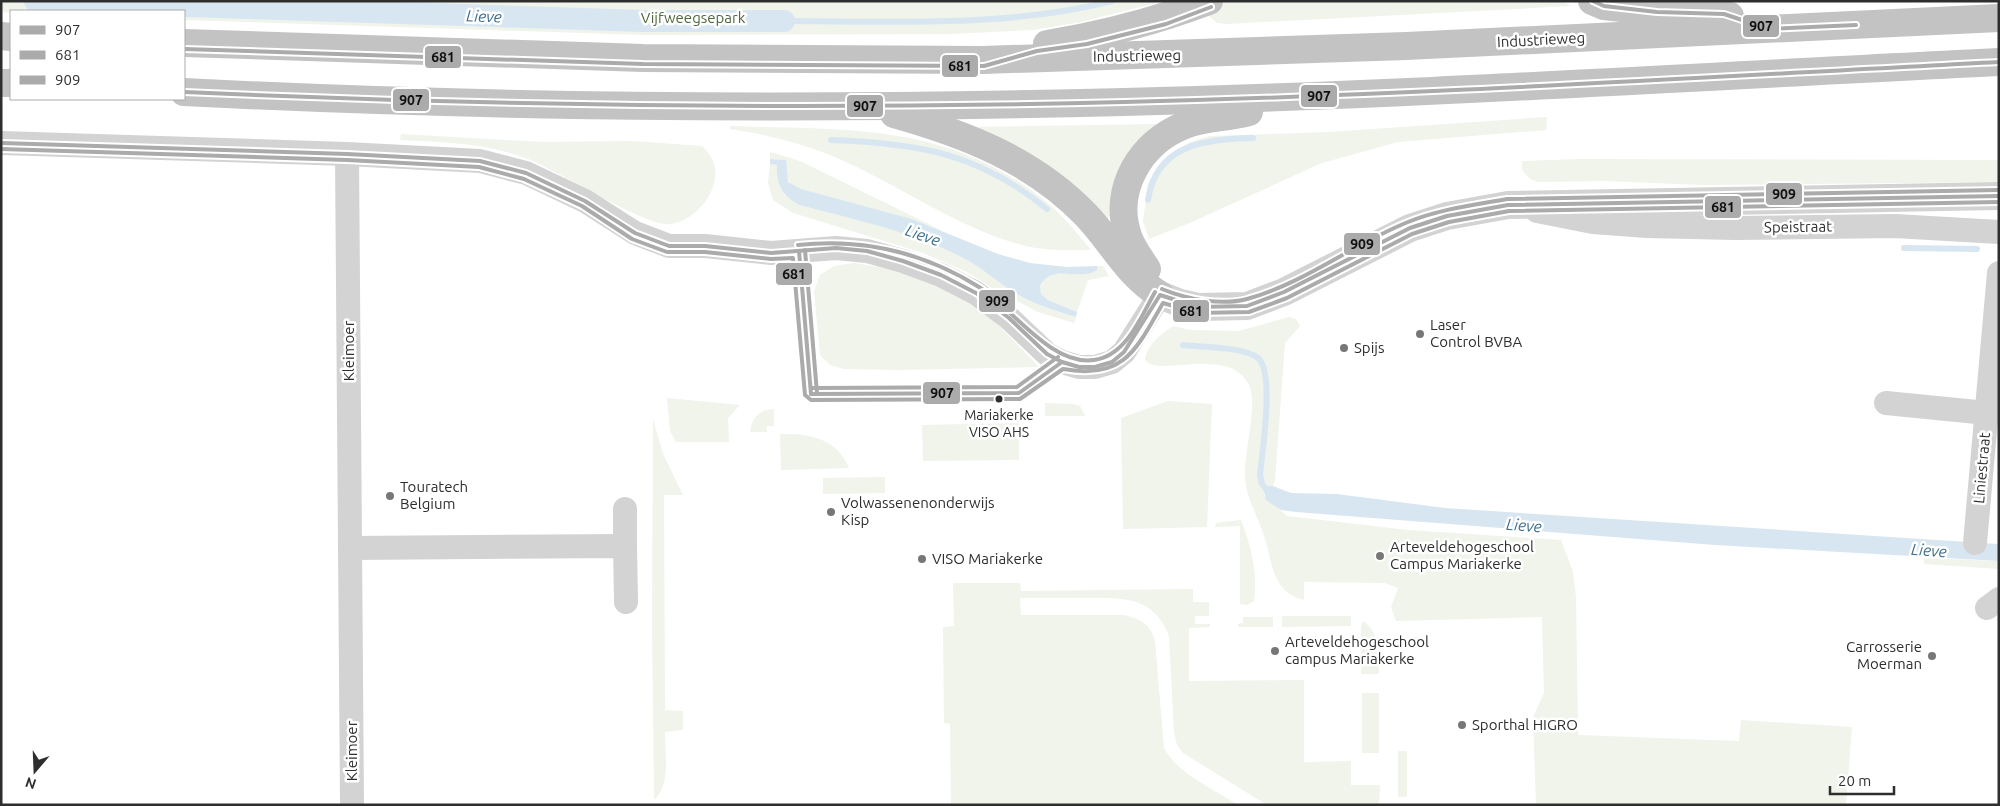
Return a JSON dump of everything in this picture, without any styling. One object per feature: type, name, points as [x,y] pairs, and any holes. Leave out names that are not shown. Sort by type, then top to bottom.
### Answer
[{"type":"highway","points":[[983,60],[1036,46],[1084,38],[1164,18],[1209,1]]},
{"type":"highway","points":[[1592,1],[1604,6],[1657,12],[1724,14],[1769,29]]},
{"type":"highway","name":"Industrieweg","points":[[185,43],[643,58],[983,60],[1200,54],[1999,18]]},
{"type":"highway","points":[[185,92],[275,97],[566,104],[868,106],[1123,102],[1312,96],[1999,62]]},
{"type":"highway","points":[[1160,294],[1134,250],[1124,223],[1124,196],[1129,177],[1138,161],[1166,134],[1186,124],[1235,116],[1312,96]]},
{"type":"highway","points":[[868,106],[968,137],[1004,154],[1034,173],[1086,215],[1143,284],[1160,294]]},
{"type":"street","points":[[1,143],[347,154],[480,162],[526,173],[584,201],[635,233],[670,246],[705,246],[770,253],[836,248],[867,251],[941,274],[976,293],[1009,318],[1048,354],[1062,362],[1079,367],[1095,367],[1112,362],[1124,352],[1160,294]]},
{"type":"street","name":"Kleimoer","points":[[347,154],[352,805]]},
{"type":"street","name":"Speistraat","points":[[1160,294],[1180,303],[1198,307],[1247,306],[1284,292],[1410,228],[1446,216],[1508,205],[1999,196]]},
{"type":"street","name":"Speistraat","points":[[1508,205],[1593,222],[1647,226],[1735,228],[1895,226],[1999,232]]},
{"type":"street","name":"Liniestraat","points":[[1975,543],[1987,413],[1996,342],[1999,273]]},
{"type":"street","points":[[1886,404],[1987,413]]},
{"type":"street","points":[[625,509],[626,602]]},
{"type":"street","points":[[350,548],[625,546]]},
{"type":"green space","name":"Vijfweegsepark","points":[[1,1],[1164,1],[1081,22],[1033,30],[950,34],[644,35],[185,20],[185,10],[10,10],[10,13],[1,12]]},
{"type":"green space","points":[[1229,1],[1561,1],[1572,6],[1226,24],[1217,23],[1204,12]]},
{"type":"green space","points":[[1547,117],[1546,130],[1398,142],[1322,163],[1192,222],[1149,239],[1143,221],[1148,184],[1166,157],[1190,142],[1210,136],[1329,132]]},
{"type":"green space","points":[[1159,124],[1137,145],[1122,164],[1114,186],[1110,216],[1107,218],[1087,198],[970,127]]},
{"type":"green space","points":[[730,126],[815,128],[894,135],[932,143],[970,156],[1007,175],[1051,205],[1091,250],[1042,249],[1001,239],[951,217],[830,155],[781,139],[730,129]]},
{"type":"green space","points":[[401,134],[543,142],[633,141],[702,146],[714,163],[715,177],[712,190],[698,210],[684,220],[669,224],[641,216],[528,159],[481,146],[400,140]]},
{"type":"green space","points":[[770,152],[800,161],[943,231],[912,219],[796,188],[792,186],[786,176],[786,160],[770,159]]},
{"type":"green space","points":[[1580,159],[1999,160],[1999,182],[1703,185],[1604,181],[1538,182],[1530,179],[1522,170],[1522,161]]},
{"type":"green space","points":[[770,164],[777,165],[779,183],[784,193],[799,205],[885,227],[949,251],[974,264],[1017,294],[1050,309],[1076,317],[1074,323],[1038,312],[992,288],[967,272],[923,253],[793,213],[773,200],[768,183]]},
{"type":"green space","points":[[854,263],[896,270],[930,280],[985,311],[1039,367],[898,370],[844,369],[830,365],[820,355],[814,291],[820,275],[834,266]]},
{"type":"green space","points":[[1097,266],[1103,266],[1109,276],[1088,280],[1077,312],[1048,300],[1041,294],[1040,286],[1047,276],[1094,272]]},
{"type":"green space","points":[[1289,317],[1296,319],[1300,326],[1285,343],[1275,480],[1273,486],[1268,486],[1264,495],[1287,516],[1408,530],[1561,540],[1573,572],[1576,597],[1578,735],[1739,741],[1741,720],[1852,727],[1846,805],[1536,805],[1533,717],[1544,693],[1542,617],[1396,621],[1391,607],[1398,588],[1385,583],[1304,582],[1304,600],[1293,596],[1285,590],[1274,573],[1261,526],[1249,498],[1246,483],[1245,466],[1252,404],[1249,385],[1240,373],[1226,367],[1211,364],[1152,365],[1145,360],[1151,345],[1173,326],[1190,330],[1239,331]]},
{"type":"green space","points":[[667,398],[740,405],[728,418],[729,442],[676,442],[670,431]]},
{"type":"green space","points":[[1168,401],[1212,404],[1207,527],[1123,529],[1121,418]]},
{"type":"green space","points":[[1045,403],[1080,406],[1085,416],[1045,416]]},
{"type":"green space","points":[[769,409],[774,409],[774,426],[767,426],[767,432],[750,432],[752,422],[757,415]]},
{"type":"green space","points":[[653,419],[663,454],[683,495],[664,495],[665,710],[683,711],[683,730],[665,732],[665,777],[663,786],[654,800],[652,625]]},
{"type":"green space","points":[[1019,423],[1019,460],[923,461],[922,425]]},
{"type":"green space","points":[[780,434],[812,436],[821,439],[837,450],[849,468],[781,470]]},
{"type":"green space","points":[[885,477],[885,493],[823,494],[823,478]]},
{"type":"green space","points":[[1241,520],[1251,550],[1255,581],[1254,601],[1247,605],[1240,604],[1240,526],[1215,527],[1216,523]]},
{"type":"green space","points":[[1924,558],[1999,561],[1999,569],[1924,564]]},
{"type":"green space","points":[[953,583],[1020,583],[1021,591],[1193,589],[1193,602],[1209,602],[1209,616],[1195,616],[1195,624],[1210,624],[1210,627],[1189,628],[1189,681],[1304,680],[1304,762],[1351,761],[1351,785],[1380,785],[1379,804],[1267,805],[1183,753],[1177,745],[1174,733],[1169,636],[1154,612],[1134,601],[1122,599],[1020,598],[1021,615],[1124,615],[1135,618],[1148,626],[1155,641],[1164,748],[1178,766],[1187,773],[1238,805],[951,805],[950,724],[944,723],[943,627],[954,626]]},
{"type":"green space","points":[[1282,616],[1351,616],[1351,626],[1282,627]]},
{"type":"green space","points":[[1243,617],[1273,617],[1273,627],[1238,627],[1238,624],[1243,623]]},
{"type":"green space","points":[[1363,621],[1369,626],[1376,638],[1379,674],[1361,674],[1361,626]]},
{"type":"green space","points":[[1362,693],[1379,693],[1379,753],[1362,753]]},
{"type":"green space","points":[[1398,751],[1407,751],[1407,797],[1398,797]]},
{"type":"water","points":[[770,159],[786,160],[788,182],[801,189],[912,219],[998,254],[1030,263],[1067,267],[1097,266],[1097,270],[1082,274],[1051,275],[1045,279],[1040,286],[1041,294],[1048,300],[1077,312],[1076,317],[1050,309],[1017,294],[969,261],[928,242],[907,234],[799,205],[784,193],[779,183],[777,165],[770,164]]},
{"type":"water","points":[[1268,486],[1291,493],[1337,494],[1445,508],[1999,544],[1999,561],[1715,545],[1296,512],[1281,510],[1266,500],[1264,491]]},
{"type":"waterway","name":"Lieve","points":[[35,1],[644,21],[784,21]]},
{"type":"waterway","points":[[784,21],[907,22],[990,19],[1072,10],[1112,1]]},
{"type":"waterway","points":[[1148,200],[1153,181],[1161,167],[1172,156],[1186,148],[1201,143],[1253,138]]},
{"type":"waterway","points":[[831,140],[891,144],[919,148],[946,155],[971,163],[997,175],[1022,190],[1047,209]]},
{"type":"waterway","points":[[1904,248],[1977,249]]},
{"type":"waterway","name":"Lieve","points":[[1183,345],[1222,348],[1252,354],[1258,358],[1263,366],[1267,395],[1260,475],[1262,484],[1270,494]]},
{"type":"transit line","name":"907","points":[[1593,1],[1604,6],[1657,12],[1724,14],[1769,29],[1856,25]]},
{"type":"transit line","name":"681","points":[[185,49],[643,64],[984,66],[1037,51],[1087,44],[1166,24],[1211,7]]},
{"type":"transit line","name":"907","points":[[185,92],[419,101],[889,106],[1124,102],[1343,95],[1999,62]]},
{"type":"transit line","name":"907","points":[[1,143],[347,154],[480,161],[526,173],[585,201],[635,233],[669,246],[705,246],[771,253],[836,248],[867,251],[903,261],[941,275],[976,293],[1009,318],[1047,354],[1062,362],[1079,367],[1095,367],[1112,362],[1124,352],[1160,295],[1198,307],[1247,306],[1284,292],[1410,228],[1447,216],[1508,205],[1999,196]]},
{"type":"transit line","name":"681","points":[[1,149],[347,160],[479,167],[524,179],[582,206],[632,239],[667,252],[705,252],[771,259],[793,258],[805,395],[811,400],[1020,399],[1063,369],[1101,370],[1126,358],[1145,335],[1163,303],[1197,313],[1249,312],[1287,298],[1412,234],[1449,222],[1509,211],[1999,202]]},
{"type":"transit line","name":"909","points":[[1162,289],[1182,296],[1215,302],[1247,299],[1289,283],[1408,222],[1470,205],[1507,199],[1999,190]]},
{"type":"transit line","name":"909","points":[[798,245],[822,243],[870,246],[915,256],[958,275],[979,287],[1048,345],[1063,354],[1078,359],[1094,360],[1105,357],[1115,351],[1131,334],[1155,292]]},
{"type":"transit line","name":"909","points":[[805,250],[817,393]]},
{"type":"transit line","name":"907","points":[[799,251],[811,394]]},
{"type":"transit line","name":"909","points":[[811,388],[1017,387],[1058,357]]},
{"type":"transit line","name":"907","points":[[811,394],[1019,393],[1062,362]]},
{"type":"place","name":"Laser Control BVBA","points":[[1420,334]]},
{"type":"place","name":"Spijs","points":[[1344,348]]},
{"type":"place","name":"Mariakerke VISO AHS","points":[[999,399]]},
{"type":"place","name":"Touratech Belgium","points":[[390,496]]},
{"type":"place","name":"Volwassenenonderwijs Kisp","points":[[831,512]]},
{"type":"place","name":"Arteveldehogeschool Campus Mariakerke","points":[[1380,556]]},
{"type":"place","name":"VISO Mariakerke","points":[[922,559]]},
{"type":"place","name":"Arteveldehogeschool campus Mariakerke","points":[[1275,651]]},
{"type":"place","name":"Carrosserie Moerman","points":[[1932,656]]},
{"type":"place","name":"Sporthal HIGRO","points":[[1462,725]]}]
